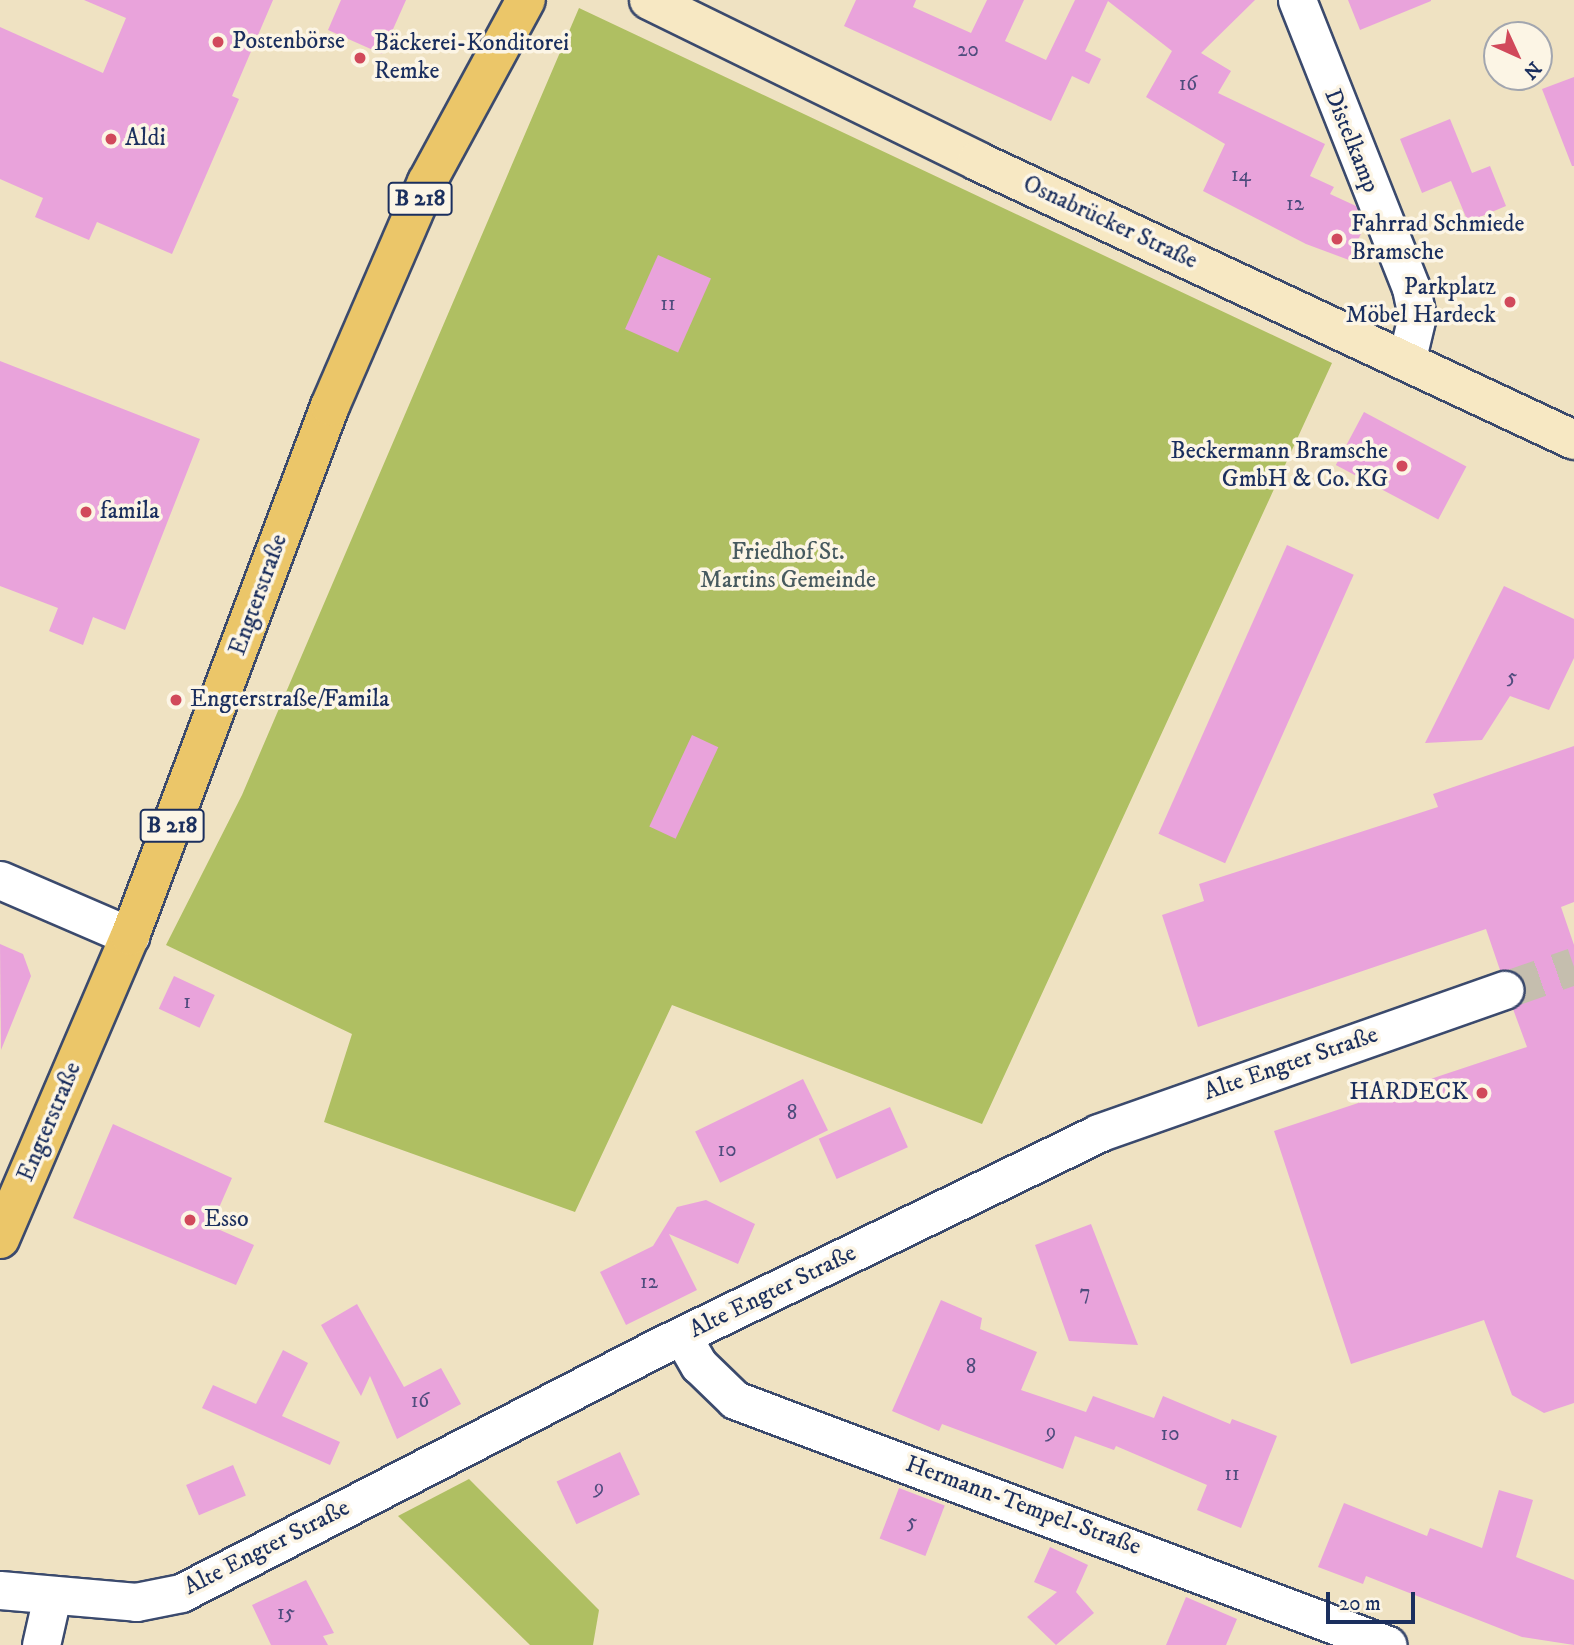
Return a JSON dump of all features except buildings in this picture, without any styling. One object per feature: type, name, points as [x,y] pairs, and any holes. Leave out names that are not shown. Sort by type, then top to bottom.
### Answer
[{"type":"main road","name":"Engterstraße","points":[[0,1239],[130,936],[330,406],[427,183],[526,0]]},
{"type":"main road","name":"Osnabrücker Straße","points":[[649,0],[977,161],[1574,440]]},
{"type":"street","name":"Distelkamp","points":[[1297,0],[1411,288],[1417,316],[1406,362]]},
{"type":"street","points":[[0,880],[130,936]]},
{"type":"street","name":"Alte Engter Straße","points":[[0,1590],[136,1602],[181,1593],[682,1336],[1098,1133],[1506,990]]},
{"type":"street","name":"Hermann-Tempel-Straße","points":[[682,1336],[699,1365],[735,1400],[1388,1645]]},
{"type":"street","points":[[41,1645],[52,1596]]},
{"type":"green space","name":"Friedhof St. Martins Gemeinde","points":[[579,8],[1332,363],[982,1124],[672,1005],[575,1212],[324,1122],[352,1034],[166,945],[242,795]]},
{"type":"green space","points":[[469,1479],[599,1610],[593,1645],[530,1645],[398,1516]]},
{"type":"tunnel","points":[[1505,990],[1574,966]]},
{"type":"place","name":"Postenbörse","points":[[218,42]]},
{"type":"place","name":"Bäckerei-Konditorei Remke","points":[[360,58]]},
{"type":"place","name":"Aldi","points":[[111,139]]},
{"type":"place","name":"Fahrrad Schmiede Bramsche","points":[[1337,239]]},
{"type":"place","name":"Parkplatz Möbel Hardeck","points":[[1510,302]]},
{"type":"place","name":"Beckermann Bramsche GmbH & Co. KG","points":[[1402,466]]},
{"type":"place","name":"famila","points":[[86,512]]},
{"type":"place","name":"Engterstraße/Famila","points":[[176,700]]},
{"type":"place","name":"HARDECK","points":[[1482,1093]]},
{"type":"place","name":"Esso","points":[[190,1220]]}]
